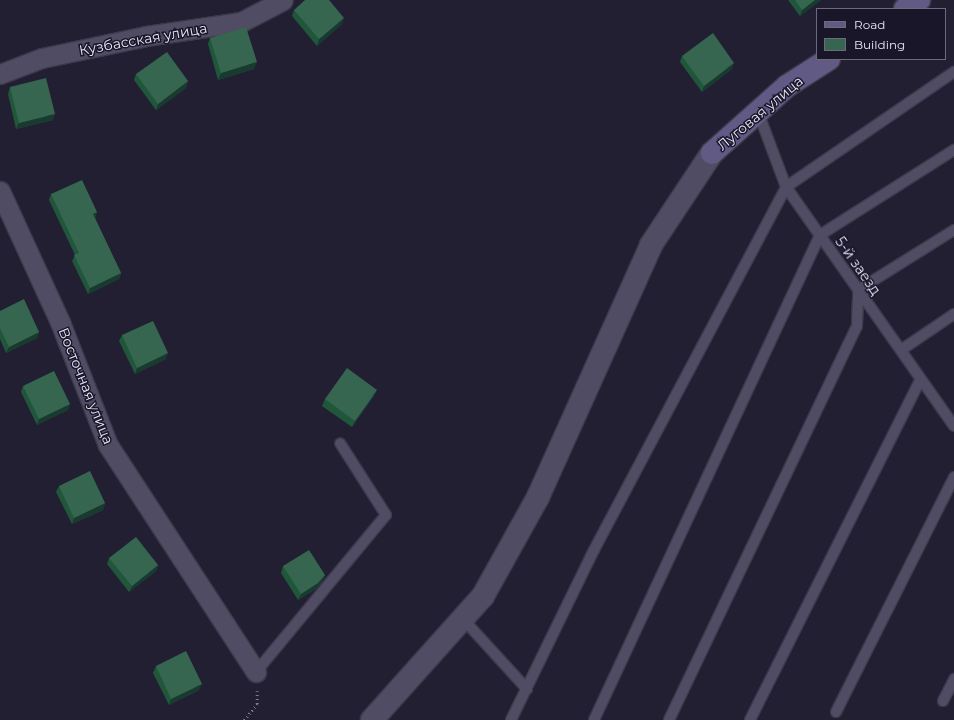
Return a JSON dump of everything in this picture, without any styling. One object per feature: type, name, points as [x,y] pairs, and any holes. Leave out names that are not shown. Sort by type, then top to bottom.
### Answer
[{"type":"main road","points":[[907,8],[919,0]]},
{"type":"main road","name":"Луговая улица","points":[[712,153],[787,86],[827,60]]},
{"type":"street","name":"Кузбасская улица","points":[[0,74],[42,58],[101,45],[146,36],[241,22],[283,0]]},
{"type":"street","points":[[372,720],[483,596],[538,497],[651,245],[712,153]]},
{"type":"street","name":"Восточная улица","points":[[0,191],[60,322],[108,445],[256,672]]},
{"type":"lane","points":[[511,720],[594,550],[786,187],[954,72]]},
{"type":"lane","name":"5-й заезд","points":[[758,112],[786,187],[921,379],[950,413],[954,426]]},
{"type":"lane","points":[[594,720],[820,236],[954,150]]},
{"type":"lane","points":[[668,720],[857,326],[858,290],[954,230]]},
{"type":"lane","points":[[900,350],[954,314]]},
{"type":"lane","points":[[750,720],[921,379]]},
{"type":"lane","points":[[256,672],[386,515],[340,443]]},
{"type":"lane","points":[[836,712],[954,477]]},
{"type":"lane","points":[[463,619],[526,689]]},
{"type":"lane","points":[[943,700],[954,679]]},
{"type":"path","points":[[244,720],[257,704],[256,672]]},
{"type":"building","points":[[305,0],[329,0],[344,18],[319,39],[294,10]]},
{"type":"building","points":[[795,0],[815,0],[802,10]]},
{"type":"building","points":[[246,27],[257,62],[221,73],[210,38]]},
{"type":"building","points":[[713,33],[734,63],[704,86],[682,56]]},
{"type":"building","points":[[167,52],[188,81],[158,104],[136,74]]},
{"type":"building","points":[[46,78],[55,114],[19,123],[10,87]]},
{"type":"building","points":[[82,180],[97,212],[93,214],[121,273],[90,288],[74,255],[79,253],[51,194]]},
{"type":"building","points":[[24,299],[39,332],[9,347],[0,328],[0,311]]},
{"type":"building","points":[[153,321],[168,353],[137,368],[122,335]]},
{"type":"building","points":[[347,368],[377,390],[355,421],[325,399]]},
{"type":"building","points":[[54,371],[70,404],[39,419],[23,386]]},
{"type":"building","points":[[90,471],[105,503],[74,518],[59,486]]},
{"type":"building","points":[[136,537],[158,565],[132,586],[109,558]]},
{"type":"building","points":[[309,550],[325,575],[318,583],[301,594],[283,566]]},
{"type":"building","points":[[186,651],[202,684],[171,699],[156,666]]}]
